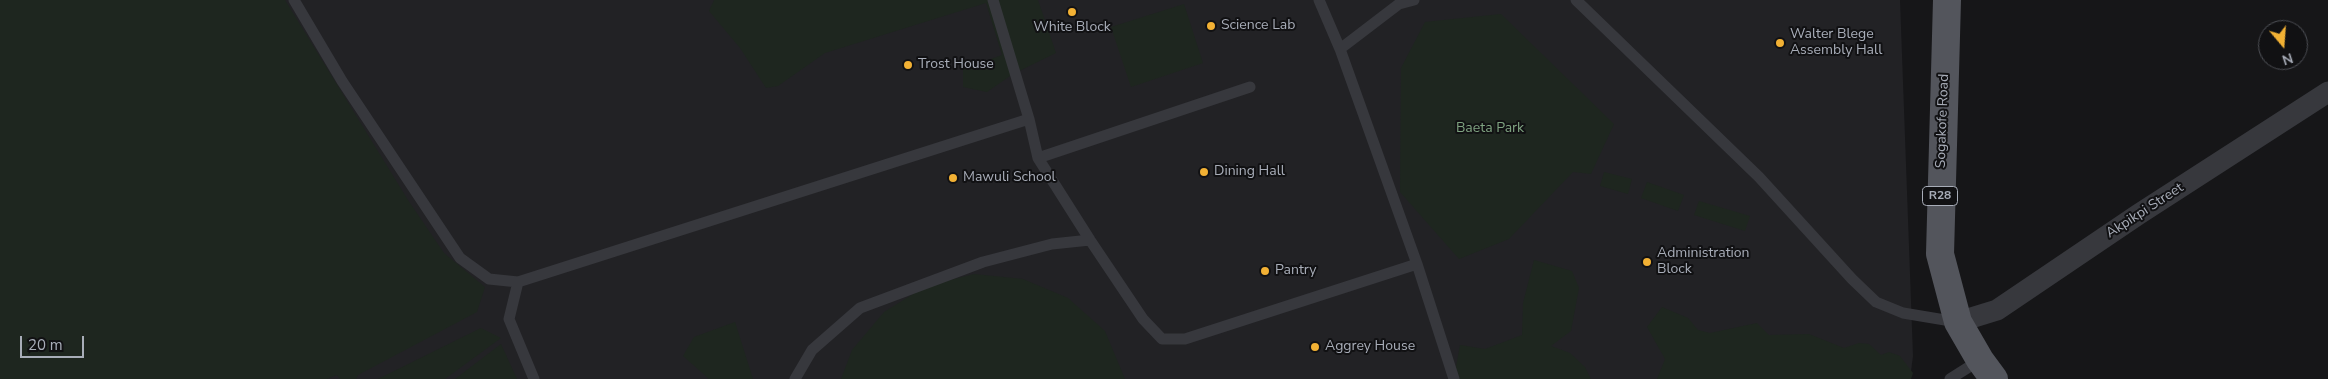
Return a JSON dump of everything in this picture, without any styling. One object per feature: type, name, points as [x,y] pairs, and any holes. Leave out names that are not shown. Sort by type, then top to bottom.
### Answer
[{"type":"main road","name":"Sogakofe Road","points":[[1947,0],[1940,254],[1958,322],[1987,370]]},
{"type":"street","name":"Akpikpi Street","points":[[1958,322],[1997,310],[2139,214],[2328,92]]},
{"type":"lane","points":[[294,0],[342,81],[460,258],[488,279],[518,282],[1029,119]]},
{"type":"lane","points":[[993,0],[1029,119],[1038,158],[1144,320],[1162,339],[1185,338],[1417,264]]},
{"type":"lane","points":[[1319,0],[1340,49],[1417,264],[1454,379]]},
{"type":"lane","points":[[1340,49],[1400,4],[1414,0]]},
{"type":"lane","points":[[1576,0],[1759,177],[1852,279],[1876,302],[1903,313],[1958,322]]},
{"type":"lane","points":[[1038,158],[1250,87]]},
{"type":"lane","points":[[795,379],[812,350],[860,308],[983,262],[1052,244],[1090,240]]},
{"type":"lane","points":[[518,282],[508,319],[534,379]]},
{"type":"lane","points":[[1950,379],[1987,370]]},
{"type":"shaded area","name":"Mawuli School","points":[[0,0],[1900,0],[1913,356],[1910,379],[0,379]]},
{"type":"green space","points":[[0,0],[285,0],[408,200],[444,253],[485,287],[477,312],[358,375],[356,379],[340,379],[337,375],[327,379],[0,379]]},
{"type":"green space","points":[[714,0],[1038,0],[1056,53],[1013,74],[987,92],[963,87],[963,69],[1002,55],[986,3],[825,53],[778,86],[766,88],[740,48],[709,11]]},
{"type":"green space","points":[[1184,4],[1203,63],[1131,87],[1111,27]]},
{"type":"green space","name":"Baeta Park","points":[[1501,14],[1614,124],[1591,174],[1573,172],[1509,239],[1459,259],[1400,192],[1401,68],[1425,22]]},
{"type":"green space","points":[[1604,172],[1632,179],[1628,194],[1600,186]]},
{"type":"green space","points":[[1647,182],[1684,195],[1678,211],[1641,198]]},
{"type":"green space","points":[[1699,201],[1750,216],[1745,231],[1694,215]]},
{"type":"green space","points":[[1534,260],[1572,271],[1579,288],[1571,331],[1551,346],[1570,353],[1585,367],[1591,379],[1460,379],[1456,367],[1460,345],[1485,349],[1522,335],[1523,303]]},
{"type":"green space","points":[[974,274],[1023,279],[1068,298],[1105,331],[1125,379],[841,379],[852,350],[884,312],[926,286]]},
{"type":"green space","points":[[1662,307],[1688,318],[1698,330],[1710,333],[1757,323],[1769,335],[1809,334],[1844,348],[1859,343],[1869,344],[1881,355],[1889,352],[1900,356],[1913,373],[1911,379],[1657,379],[1665,359],[1647,327]]},
{"type":"green space","points":[[735,322],[753,379],[709,379],[683,356],[694,337]]},
{"type":"green space","points":[[481,328],[501,338],[445,379],[378,379]]},
{"type":"green space","points":[[501,344],[517,379],[455,379]]},
{"type":"place","name":"White Block","points":[[1072,12]]},
{"type":"place","name":"Science Lab","points":[[1211,26]]},
{"type":"place","name":"Walter Blege Assembly Hall","points":[[1780,43]]},
{"type":"place","name":"Trost House","points":[[908,65]]},
{"type":"place","name":"Dining Hall","points":[[1204,172]]},
{"type":"place","name":"Mawuli School","points":[[953,178]]},
{"type":"place","name":"Administration Block","points":[[1647,262]]},
{"type":"place","name":"Pantry","points":[[1265,271]]},
{"type":"place","name":"Aggrey House","points":[[1315,347]]}]
